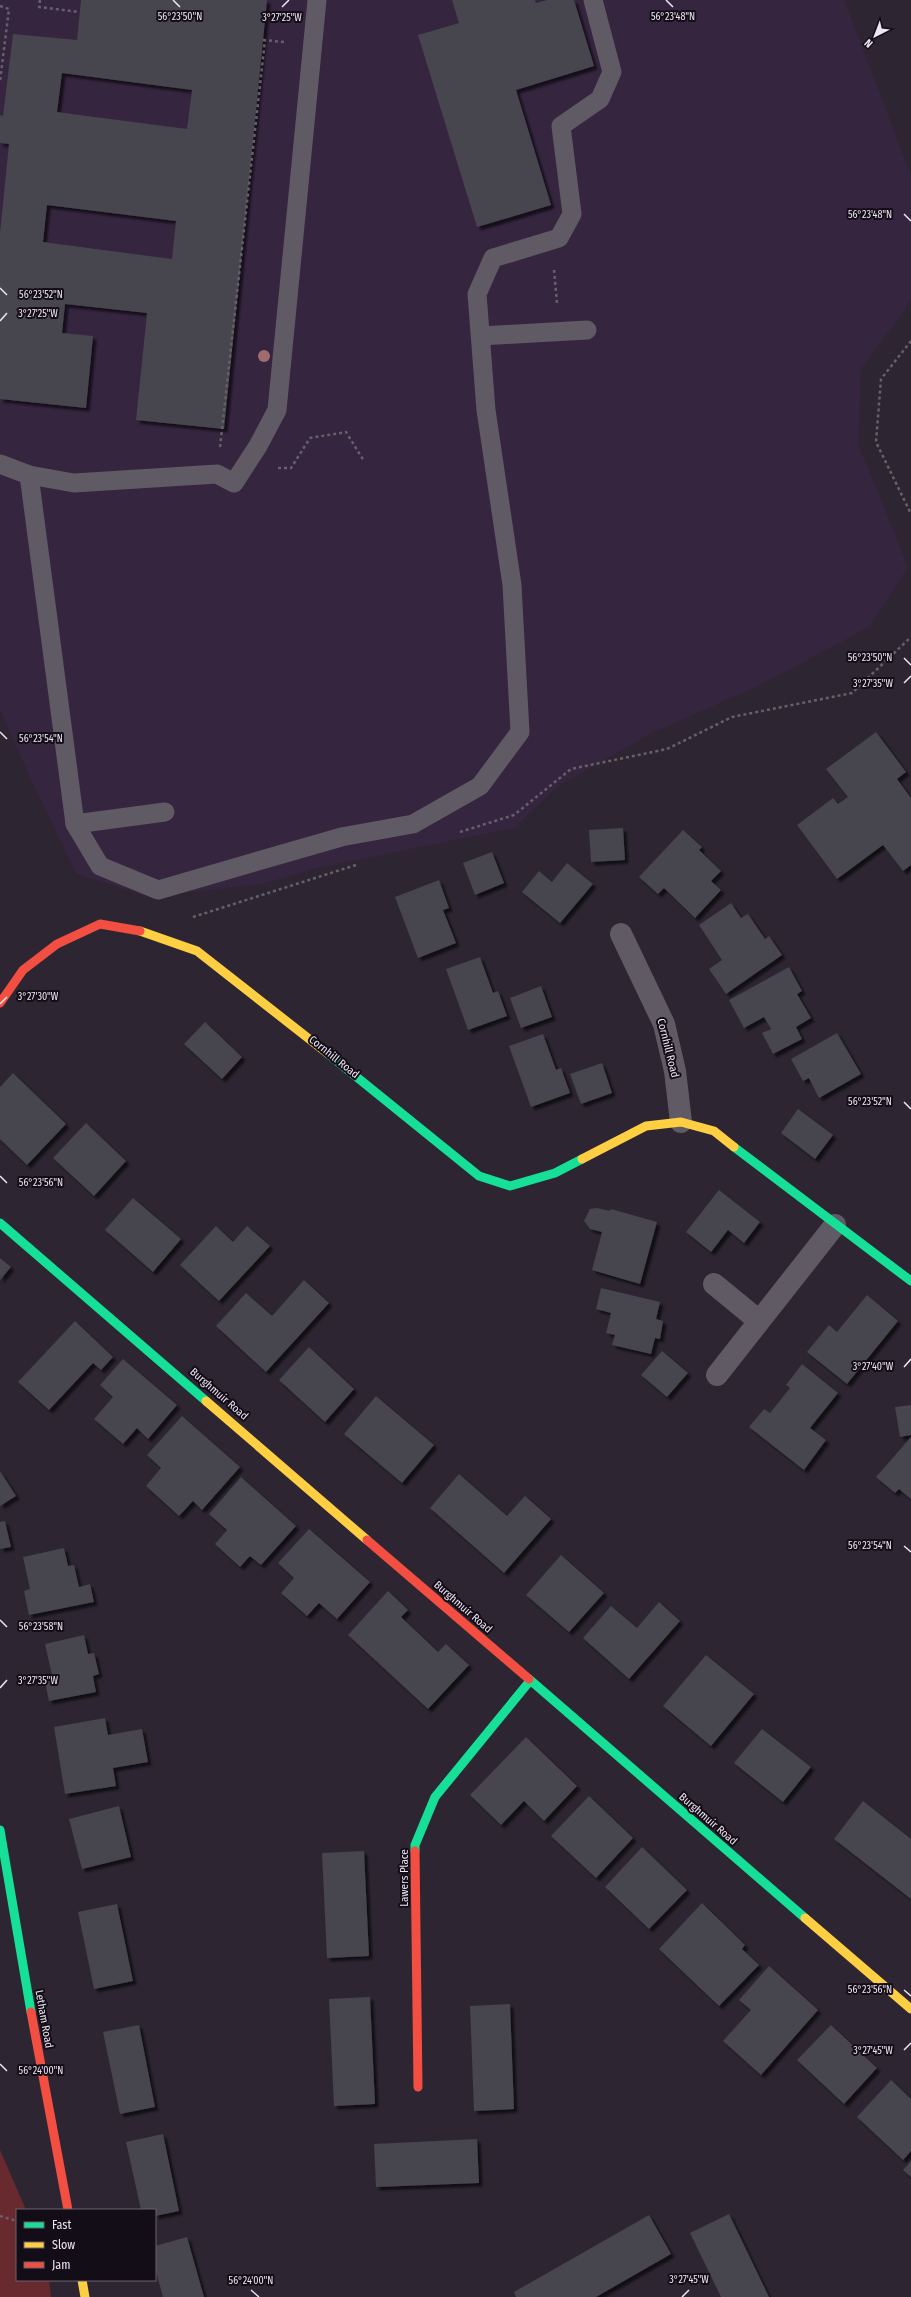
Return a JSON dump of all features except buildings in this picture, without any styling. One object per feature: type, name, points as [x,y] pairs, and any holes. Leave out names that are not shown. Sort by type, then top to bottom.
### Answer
[{"type":"street","name":"Cornhill Road","points":[[0,1003],[23,970],[40,955],[57,944],[100,924],[147,932],[197,951],[295,1026],[479,1176],[510,1186],[555,1172],[646,1126],[681,1122],[714,1131],[834,1225],[911,1281]]},
{"type":"street","name":"Cornhill Road","points":[[621,934],[664,1024],[675,1072],[681,1122]]},
{"type":"street","name":"Burghmuir Road","points":[[0,1222],[244,1431],[530,1682],[911,2009]]},
{"type":"street","points":[[717,1375],[834,1225]]},
{"type":"street","points":[[714,1284],[759,1321]]},
{"type":"street","name":"Lawers Place","points":[[418,2087],[415,1845],[435,1797],[530,1682]]},
{"type":"street","name":"Letham Road","points":[[0,1830],[43,2084],[68,2209]]},
{"type":"street","points":[[82,2281],[85,2297]]},
{"type":"lane","points":[[0,464],[29,475],[74,483],[217,474],[234,483],[277,410],[316,0]]},
{"type":"lane","points":[[29,475],[75,824],[100,866],[158,890],[341,837],[413,824],[480,786],[520,732],[512,585],[486,410],[477,294],[492,258],[559,238],[572,214],[561,126],[600,100],[612,72],[593,0]]},
{"type":"lane","points":[[481,336],[587,330]]},
{"type":"lane","points":[[75,824],[165,812]]},
{"type":"path","points":[[40,0],[39,7],[80,12]]},
{"type":"path","points":[[0,6],[9,9],[0,81]]},
{"type":"path","points":[[217,474],[265,40]]},
{"type":"path","points":[[550,240],[559,331]]},
{"type":"path","points":[[911,341],[880,379],[876,442],[911,514]]},
{"type":"path","points":[[245,466],[291,468],[310,438],[346,432],[364,461]]},
{"type":"path","points":[[454,834],[514,815],[571,769],[668,749],[732,717],[852,693],[911,637]]},
{"type":"path","points":[[192,918],[357,865]]},
{"type":"path","points":[[0,2216],[16,2221]]},
{"type":"shaded area","points":[[0,0],[844,0],[911,175],[911,301],[861,369],[858,444],[908,567],[869,627],[760,685],[652,733],[558,786],[514,828],[317,868],[261,884],[150,897],[77,874],[31,780],[0,709]]},
{"type":"shaded area","points":[[0,2150],[26,2209],[16,2209],[16,2281],[49,2281],[51,2297],[0,2297]]},
{"type":"traffic: fast","points":[[327,1053],[479,1176],[510,1186],[555,1173],[582,1159]]},
{"type":"traffic: fast","points":[[734,1147],[911,1281]]},
{"type":"traffic: fast","points":[[0,1223],[206,1401]]},
{"type":"traffic: fast","points":[[529,1679],[805,1918]]},
{"type":"traffic: fast","points":[[415,1851],[415,1845],[435,1797],[529,1682]]},
{"type":"traffic: fast","points":[[0,1830],[31,2012]]},
{"type":"traffic: slow","points":[[140,931],[197,951],[327,1053]]},
{"type":"traffic: slow","points":[[582,1159],[646,1126],[681,1122],[714,1131],[734,1147]]},
{"type":"traffic: slow","points":[[206,1401],[367,1540]]},
{"type":"traffic: slow","points":[[805,1918],[911,2009]]},
{"type":"traffic: slow","points":[[82,2281],[85,2297]]},
{"type":"traffic: jam","points":[[0,1003],[23,970],[57,944],[100,924],[140,931]]},
{"type":"traffic: jam","points":[[367,1540],[529,1679]]},
{"type":"traffic: jam","points":[[415,1851],[418,2087]]},
{"type":"traffic: jam","points":[[31,2012],[68,2209]]}]
